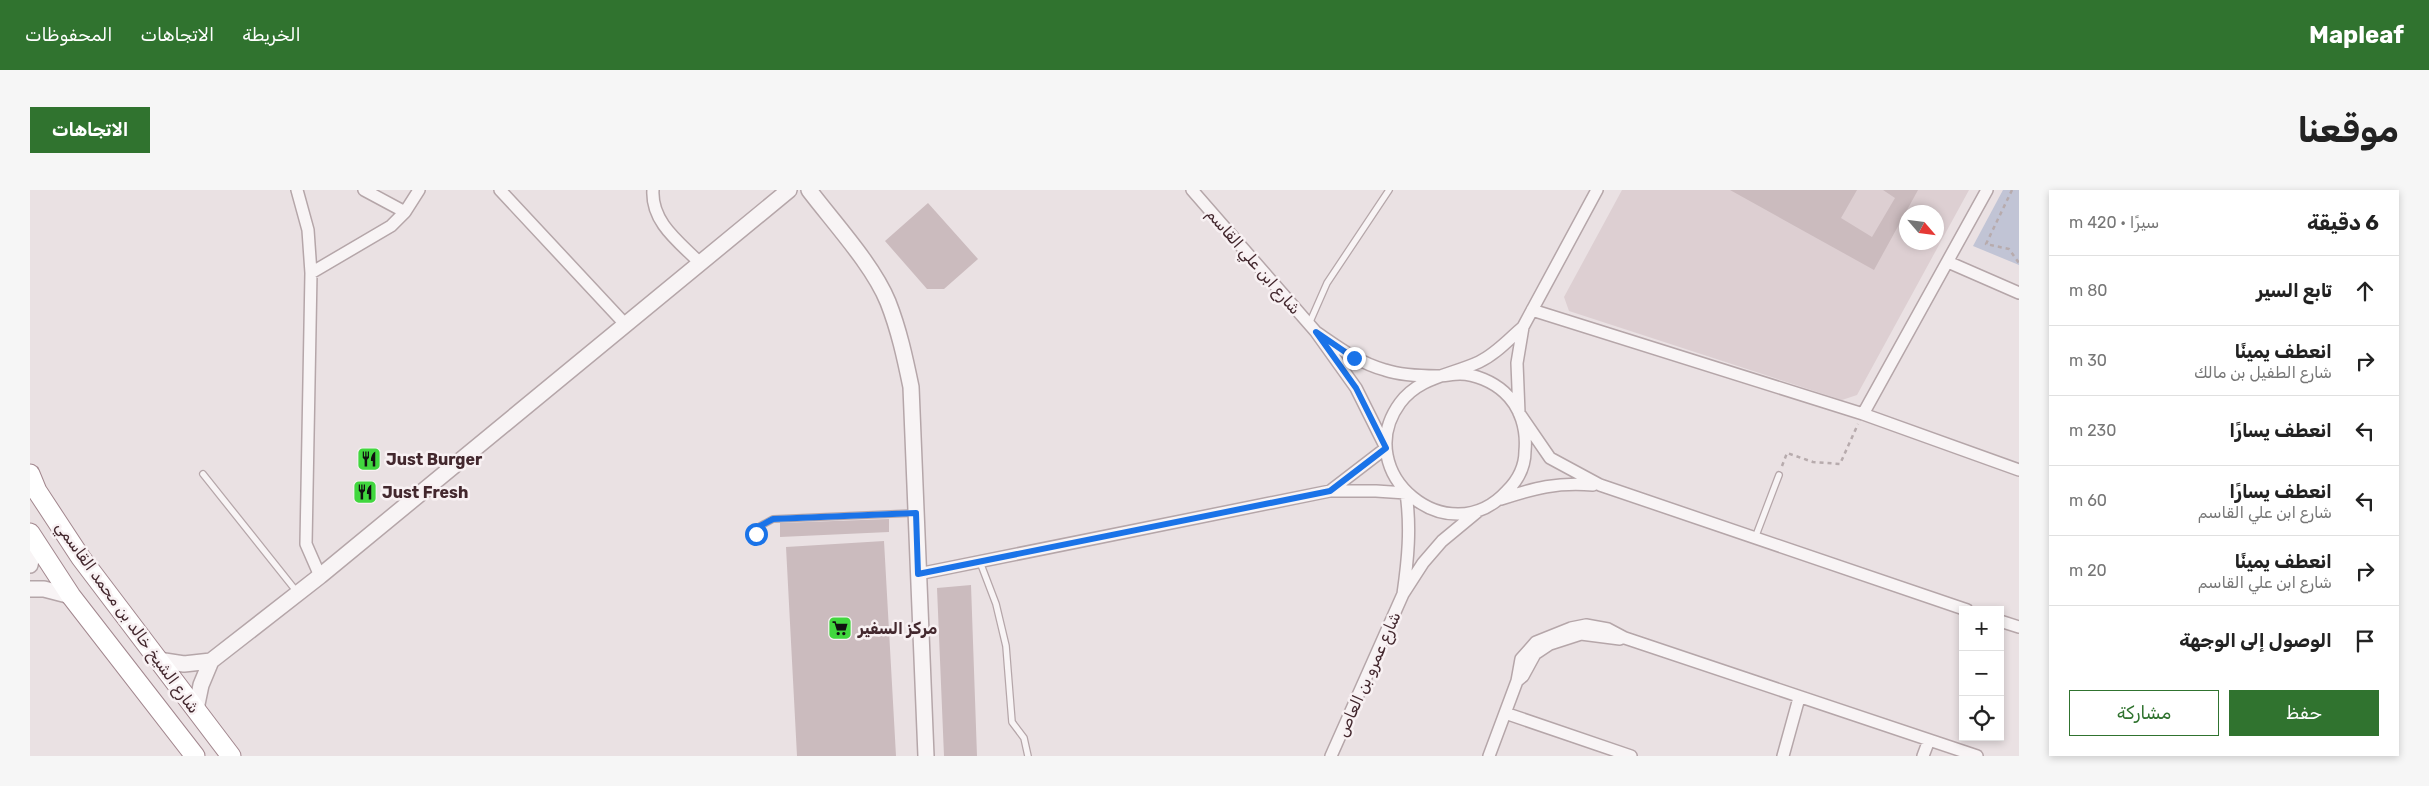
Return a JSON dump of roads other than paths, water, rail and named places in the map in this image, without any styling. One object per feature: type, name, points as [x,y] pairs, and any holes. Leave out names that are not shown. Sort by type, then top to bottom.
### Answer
[{"type":"highway","name":"شارع الشيخ خالد بن محمد القاسمي","points":[[30,474],[37,491],[81,558],[232,756]]},
{"type":"highway","name":"شارع الشيخ خالد بن محمد القاسمي","points":[[32,536],[71,596],[195,756]]},
{"type":"street","points":[[297,190],[308,230],[312,273],[306,544],[320,576]]},
{"type":"street","points":[[364,190],[405,212]]},
{"type":"street","points":[[312,273],[390,226],[405,212],[419,190]]},
{"type":"street","points":[[500,190],[625,324]]},
{"type":"street","points":[[653,190],[653,199],[662,224],[700,262]]},
{"type":"street","points":[[196,709],[201,685],[211,661],[320,576],[789,190]]},
{"type":"street","points":[[809,190],[872,273],[888,301],[902,342],[911,387],[926,756]]},
{"type":"street","name":"شارع ابن علي القاسم","points":[[1192,190],[1312,328],[1356,388],[1386,448]]},
{"type":"street","points":[[1500,499],[1516,482],[1525,459],[1526,436],[1519,413],[1517,363],[1523,327],[1597,190]]},
{"type":"street","points":[[1863,414],[1987,190]]},
{"type":"street","points":[[1948,262],[2019,293]]},
{"type":"street","points":[[1532,310],[1863,414],[2019,470]]},
{"type":"street","points":[[1523,327],[1485,358],[1438,376],[1416,387],[1400,403],[1389,424],[1386,448],[1389,464],[1396,480],[1406,493],[1421,505],[1440,512],[1459,514],[1478,511],[1500,499],[1531,489],[1564,483],[1600,485]]},
{"type":"street","name":"شارع ابن علي القاسم","points":[[1312,328],[1354,358],[1372,366],[1386,371],[1438,376]]},
{"type":"street","points":[[1438,376],[1462,374],[1485,380],[1505,393],[1550,458],[1600,485],[1959,607]]},
{"type":"street","points":[[1330,491],[1386,448]]},
{"type":"street","points":[[918,574],[1330,491],[1406,493]]},
{"type":"street","name":"شارع عمرو بن العاص","points":[[1403,594],[1410,544],[1410,520],[1406,493]]},
{"type":"street","name":"شارع عمرو بن العاص","points":[[1332,755],[1403,594],[1442,541],[1478,511]]},
{"type":"street","points":[[30,565],[32,536]]},
{"type":"street","points":[[30,589],[71,596]]},
{"type":"street","points":[[2004,622],[2019,627]]},
{"type":"street","points":[[1489,756],[1517,681],[1526,672],[1535,654],[1550,644],[1581,634],[1625,638],[1799,698],[1977,756]]},
{"type":"street","points":[[158,660],[184,664],[211,661]]},
{"type":"street","points":[[1783,756],[1799,698]]},
{"type":"street","points":[[1505,713],[1632,756]]},
{"type":"street","points":[[1923,756],[1929,740]]},
{"type":"lane","points":[[1312,328],[1326,283],[1389,190]]},
{"type":"lane","points":[[203,474],[298,593]]},
{"type":"lane","points":[[1755,538],[1779,475]]},
{"type":"lane","points":[[756,539],[760,526],[773,519],[916,513]]},
{"type":"lane","points":[[980,562],[996,604],[1004,639],[1012,722],[1024,738],[1028,756]]},
{"type":"place","name":"Just Burger","points":[[369,459]]},
{"type":"place","name":"Just Fresh","points":[[365,492]]},
{"type":"place","name":"مركز السفير","points":[[840,628]]}]
